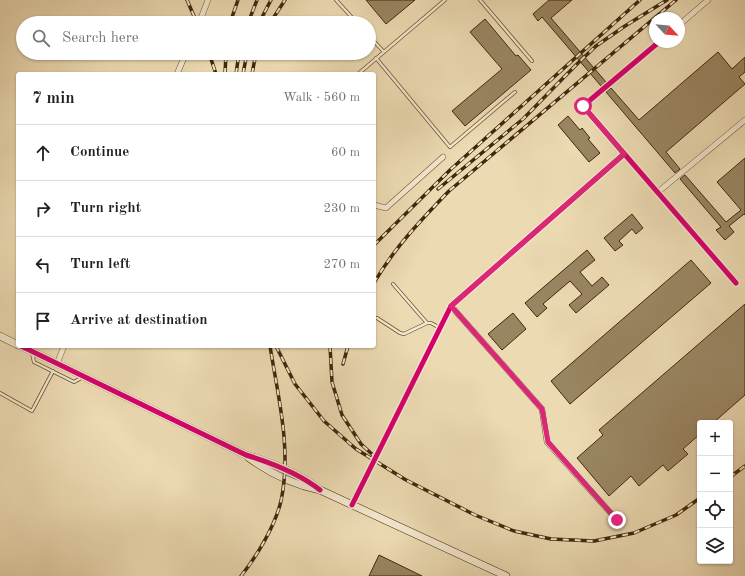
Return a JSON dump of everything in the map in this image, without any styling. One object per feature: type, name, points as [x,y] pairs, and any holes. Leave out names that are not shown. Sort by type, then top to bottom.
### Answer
[{"type":"street","points":[[202,16],[208,0]]},
{"type":"street","points":[[685,20],[708,0]]},
{"type":"street","points":[[652,48],[583,106],[736,283]]},
{"type":"street","points":[[178,72],[183,60]]},
{"type":"street","points":[[658,192],[745,120]]},
{"type":"street","points":[[352,505],[451,306],[624,154]]},
{"type":"street","points":[[376,206],[386,208],[443,157]]},
{"type":"street","points":[[451,306],[542,409],[548,442],[617,520]]},
{"type":"street","points":[[0,336],[16,344]]},
{"type":"street","points":[[25,348],[246,455],[264,469],[305,487],[320,490],[506,576]]},
{"type":"street","points":[[57,364],[63,348]]},
{"type":"lane","points":[[336,0],[351,16]]},
{"type":"lane","points":[[445,0],[376,58],[450,147],[515,92]]},
{"type":"lane","points":[[480,0],[532,61]]},
{"type":"lane","points":[[376,43],[384,52]]},
{"type":"lane","points":[[360,72],[374,60]]},
{"type":"lane","points":[[392,284],[427,323]]},
{"type":"lane","points":[[377,318],[404,334],[427,323],[431,323],[440,328]]},
{"type":"lane","points":[[31,351],[34,362],[74,382],[84,377]]},
{"type":"lane","points":[[0,393],[32,411],[53,371]]},
{"type":"building","points":[[366,0],[415,0],[386,24]]},
{"type":"building","points":[[549,0],[572,0],[551,18],[606,82],[601,86],[542,17],[538,21],[533,14]]},
{"type":"building","points":[[485,19],[516,56],[518,55],[531,70],[465,126],[452,111],[502,69],[470,32]]},
{"type":"building","points":[[718,52],[732,69],[745,57],[745,72],[739,77],[745,84],[666,152],[680,169],[675,173],[606,92],[611,88],[639,120]]},
{"type":"building","points":[[568,116],[580,130],[582,128],[590,138],[588,139],[600,153],[589,162],[558,125]]},
{"type":"building","points":[[745,158],[745,215],[744,214],[729,226],[734,232],[725,240],[716,230],[721,227],[680,179],[685,175],[726,222],[741,210],[717,182]]},
{"type":"building","points":[[632,214],[643,228],[636,234],[632,229],[619,241],[623,245],[615,251],[604,238]]},
{"type":"building","points":[[587,250],[595,260],[580,272],[592,286],[602,277],[609,285],[576,313],[569,305],[582,294],[570,281],[543,304],[547,308],[537,317],[525,303]]},
{"type":"building","points":[[691,260],[711,283],[570,404],[551,381]]},
{"type":"building","points":[[745,304],[745,395],[716,420],[697,420],[697,437],[683,449],[688,454],[668,471],[663,465],[639,486],[631,476],[609,496],[577,458],[603,435],[599,430]]},
{"type":"building","points":[[513,313],[526,329],[502,350],[488,334]]},
{"type":"building","points":[[379,555],[422,576],[369,576]]},
{"type":"railway","points":[[187,0],[194,16]]},
{"type":"railway","points":[[232,16],[238,0]]},
{"type":"railway","points":[[251,16],[257,0]]},
{"type":"railway","points":[[263,16],[271,0]]},
{"type":"railway","points":[[275,16],[285,0]]},
{"type":"railway","points":[[376,243],[450,170],[640,0]]},
{"type":"railway","points":[[438,189],[523,119],[596,46],[667,0]]},
{"type":"railway","points":[[376,280],[399,246],[449,191],[676,0]]},
{"type":"railway","points":[[211,60],[215,72]]},
{"type":"railway","points":[[225,72],[226,60]]},
{"type":"railway","points":[[236,72],[238,60]]},
{"type":"railway","points":[[243,72],[246,60]]},
{"type":"railway","points":[[252,72],[255,60]]},
{"type":"railway","points":[[241,576],[259,550],[270,530],[281,501],[284,482],[285,462],[283,423],[270,348]]},
{"type":"railway","points":[[277,348],[295,384],[324,421],[356,449],[406,480],[475,515],[514,531],[551,539],[594,541],[634,533],[676,515],[697,500]]},
{"type":"railway","points":[[330,348],[332,382],[342,415],[361,444],[374,456]]},
{"type":"railway","points":[[343,364],[347,348]]},
{"type":"railway","points":[[733,475],[745,466]]},
{"type":"cycle path","points":[[652,48],[583,106],[736,283]]},
{"type":"cycle path","points":[[352,505],[451,306],[624,154]]},
{"type":"cycle path","points":[[25,348],[246,455],[275,465],[303,478],[320,490]]},
{"type":"route","points":[[583,106],[624,154],[451,306],[542,409],[548,442],[617,520]]}]
